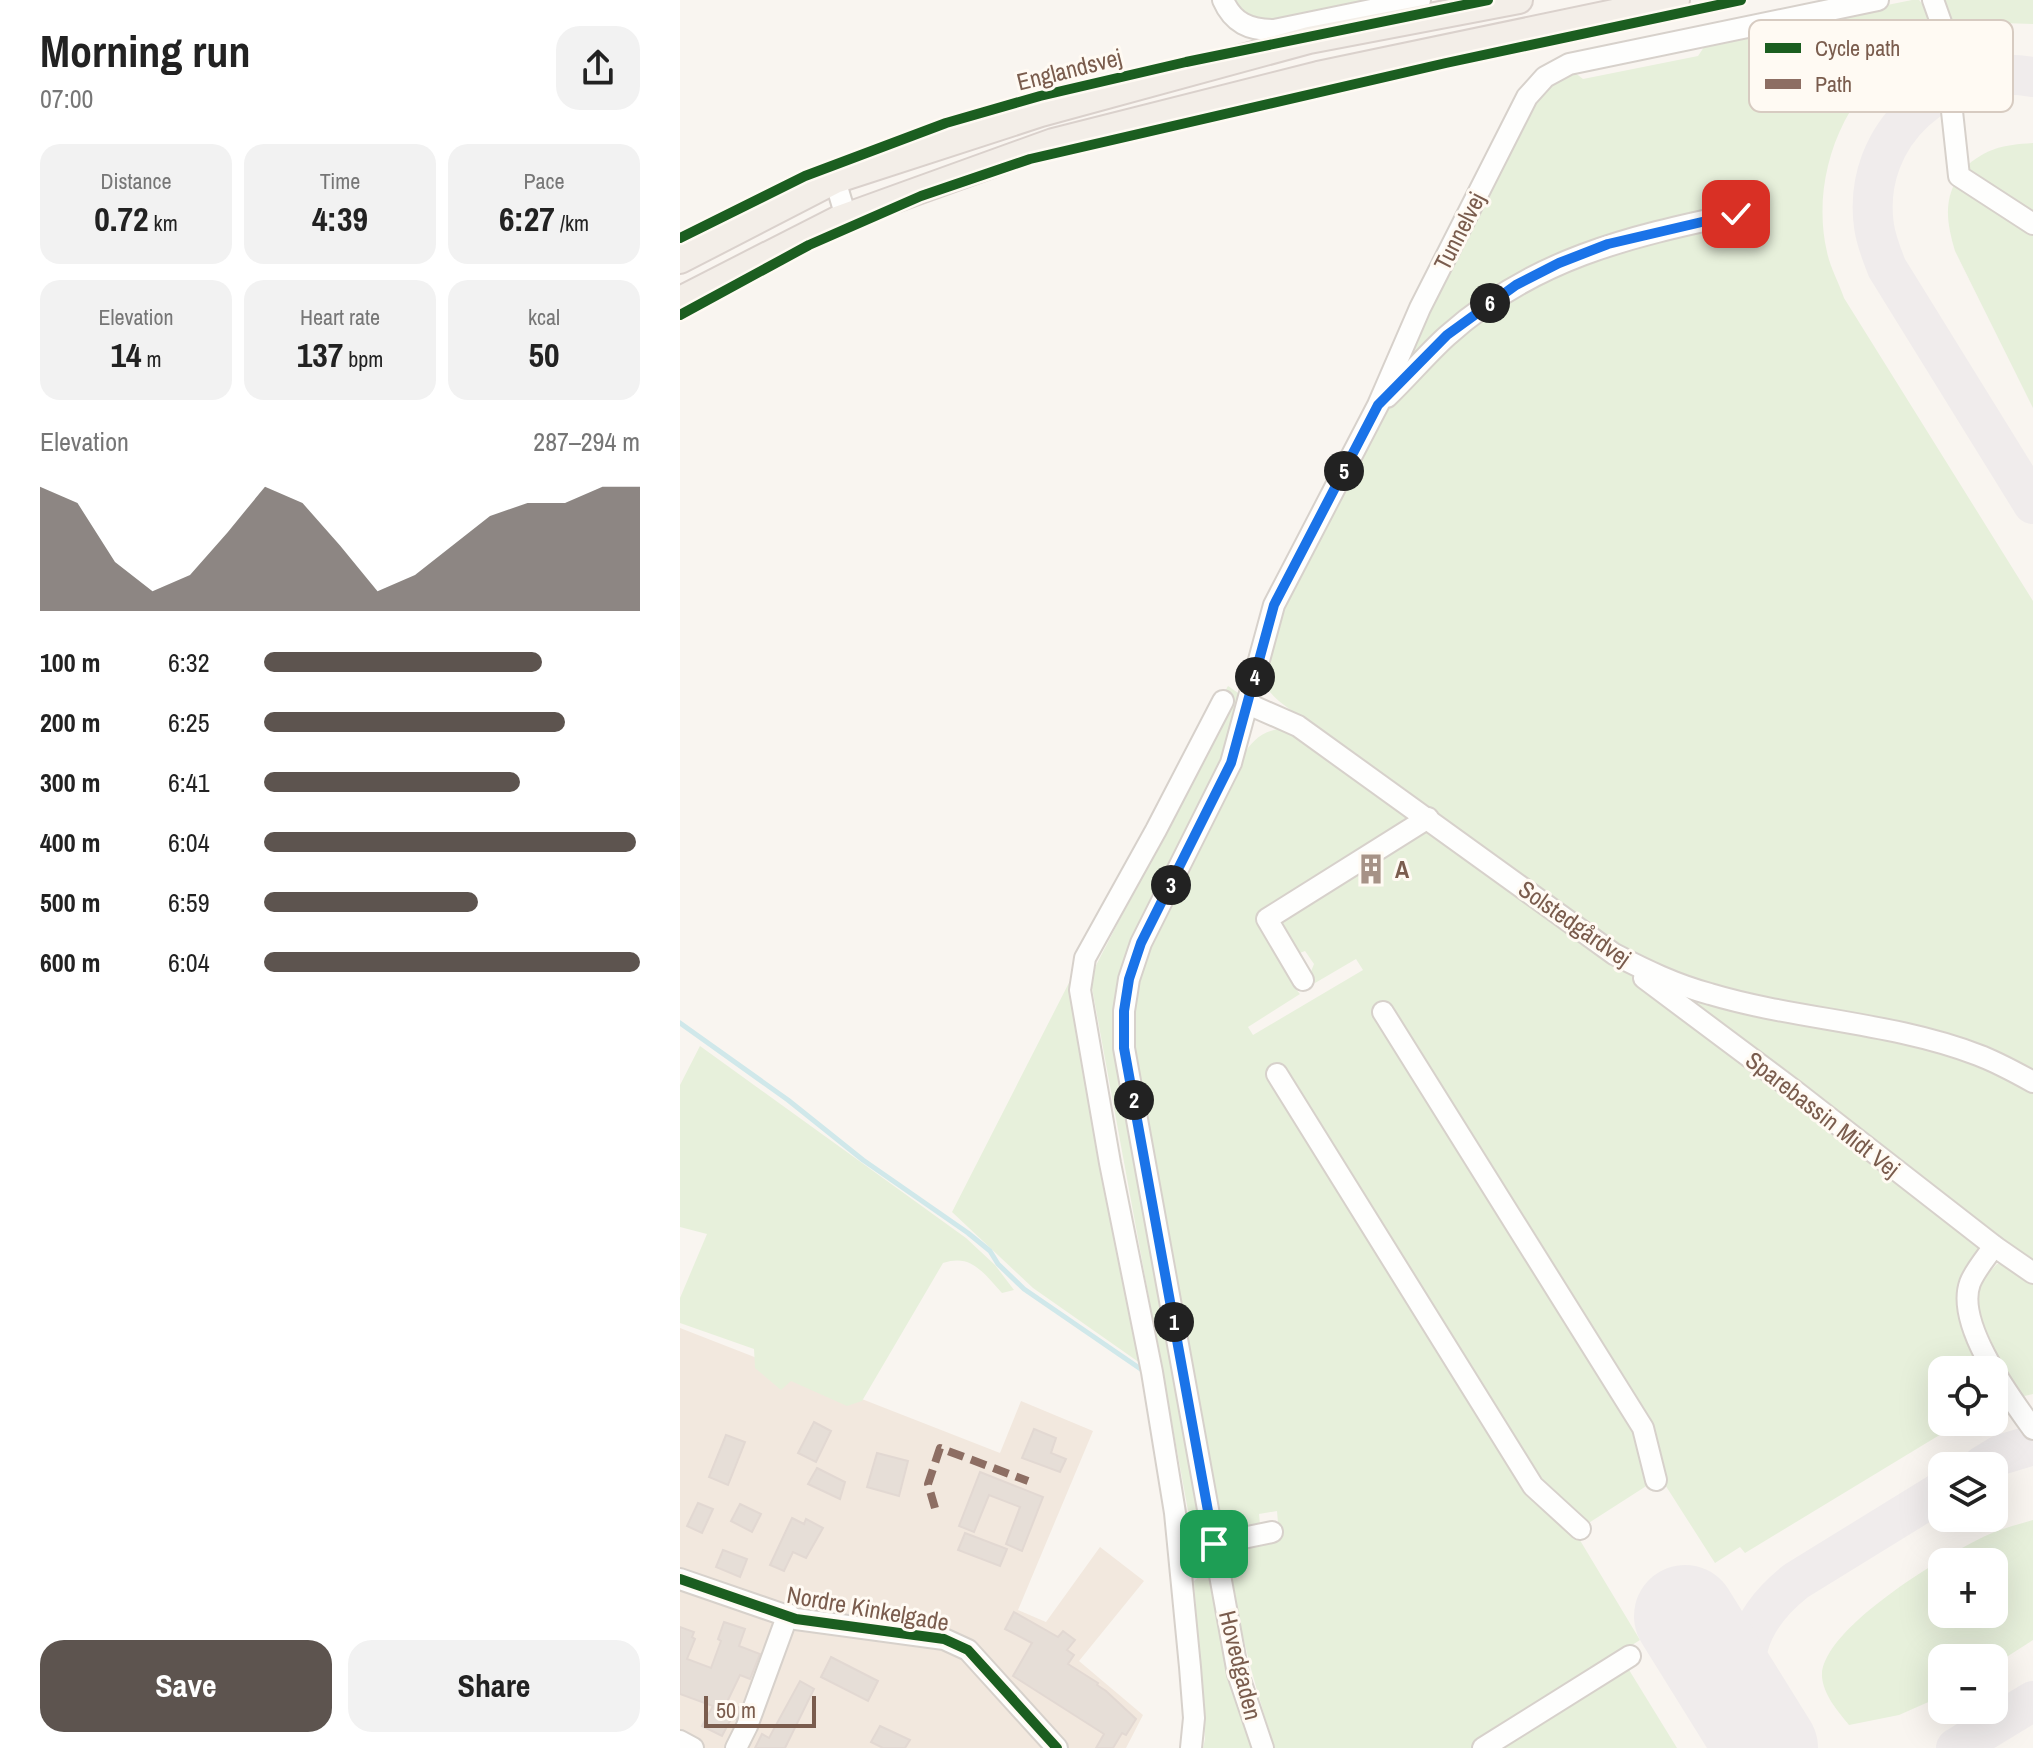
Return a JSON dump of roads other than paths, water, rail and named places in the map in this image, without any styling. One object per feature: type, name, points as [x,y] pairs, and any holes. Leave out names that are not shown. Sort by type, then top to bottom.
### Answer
[{"type":"main road","name":"Englandsvej","points":[[680,260],[835,180],[1041,113],[1309,40],[1519,0]]},
{"type":"main road","points":[[680,300],[846,217],[1053,142],[1318,75],[1676,0]]},
{"type":"street","points":[[1223,0],[1231,17],[1257,30],[1274,30],[1420,0]]},
{"type":"street","name":"Tunnelvej","points":[[1781,20],[1878,0]]},
{"type":"street","points":[[1933,0],[1940,20]]},
{"type":"street","name":"Tunnelvej","points":[[1248,704],[1274,605],[1378,405],[1420,308],[1527,97],[1545,77],[1569,64],[1749,27]]},
{"type":"street","points":[[1952,112],[1959,176],[2033,224]]},
{"type":"street","points":[[835,180],[846,217]]},
{"type":"street","points":[[1378,405],[1447,335],[1516,285],[1548,268],[1608,244],[1736,214]]},
{"type":"street","points":[[1191,1748],[1194,1718],[1175,1513],[1152,1372],[1110,1163],[1080,990],[1085,958],[1223,701]]},
{"type":"street","name":"Solstedgårdvej","points":[[1248,704],[1298,726],[1614,954],[1663,979],[1711,995],[1912,1035],[1979,1055],[2033,1082]]},
{"type":"street","name":"Hovedgaden","points":[[1248,704],[1231,763],[1141,943],[1129,979],[1124,1011],[1124,1048],[1238,1674],[1263,1748]]},
{"type":"street","points":[[1303,980],[1267,919],[1428,818]]},
{"type":"street","name":"Sparebassin Midt Vej","points":[[1614,954],[2033,1273]]},
{"type":"street","points":[[1383,1012],[1643,1428],[1656,1480]]},
{"type":"street","points":[[1277,1074],[1533,1486],[1580,1529]]},
{"type":"street","points":[[1994,1246],[1969,1284],[1967,1301],[1970,1323],[2011,1399],[2033,1429]]},
{"type":"street","points":[[1214,1544],[1272,1532]]},
{"type":"street","name":"Nordre Kinkelgade","points":[[680,1579],[796,1619],[944,1639],[968,1650],[1057,1748]]},
{"type":"street","points":[[736,1748],[788,1614]]},
{"type":"street","points":[[1483,1748],[1630,1656]]},
{"type":"street","points":[[680,1741],[693,1748]]},
{"type":"waterway","points":[[680,1023],[788,1100],[863,1160],[968,1233],[990,1251],[998,1264],[1024,1289],[1145,1372]]},
{"type":"place","name":"A","points":[[1371,869]]}]
